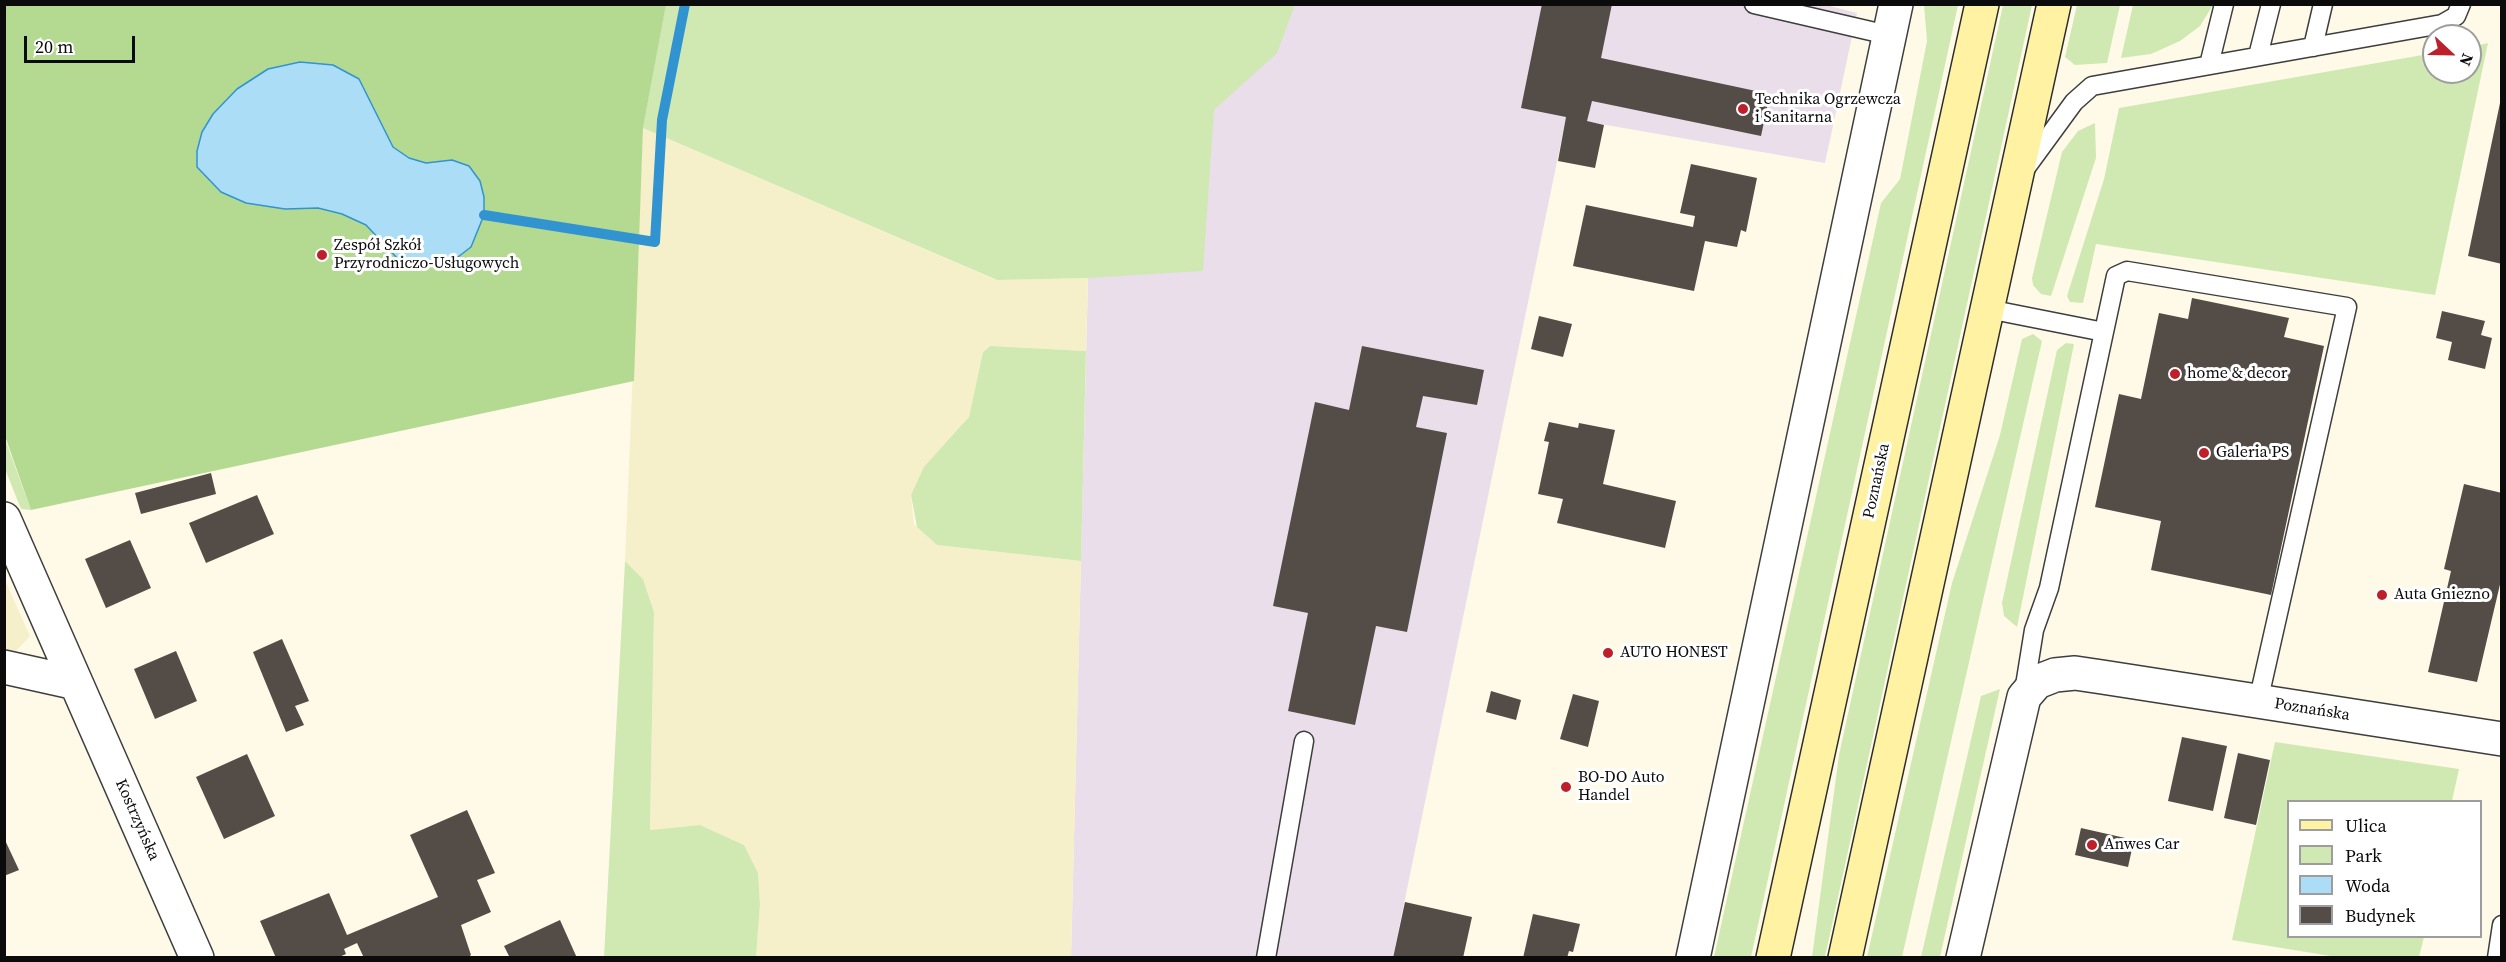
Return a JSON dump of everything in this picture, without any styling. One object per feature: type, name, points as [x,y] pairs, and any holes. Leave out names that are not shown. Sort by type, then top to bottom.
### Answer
[{"type":"main road","name":"Poznańska","points":[[1773,957],[1982,4]]},
{"type":"main road","points":[[1845,957],[2054,4]]},
{"type":"street","points":[[1693,957],[1892,20]]},
{"type":"street","name":"Kostrzyńska","points":[[4,519],[197,957]]},
{"type":"street","points":[[4,667],[76,683]]},
{"type":"street","name":"Poznańska","points":[[2024,697],[2037,682],[2055,675],[2075,673],[2502,739]]},
{"type":"street","points":[[1963,957],[2024,697]]},
{"type":"lane","points":[[1754,4],[1892,20]]},
{"type":"lane","points":[[2209,65],[2224,4]]},
{"type":"lane","points":[[2258,56],[2271,4]]},
{"type":"lane","points":[[2313,47],[2323,4]]},
{"type":"lane","points":[[2015,182],[2074,102],[2091,86],[2442,24],[2456,16],[2461,4]]},
{"type":"lane","points":[[2024,697],[2034,630],[2049,588],[2116,276],[2127,271],[2347,308],[2258,702]]},
{"type":"lane","points":[[1988,309],[2104,332]]},
{"type":"lane","points":[[1266,957],[1304,741]]},
{"type":"lane","points":[[2497,957],[2502,925]]},
{"type":"shaded area","points":[[1822,4],[1857,13],[1825,163],[1566,118],[1393,957],[1071,957],[1088,279],[643,128],[666,5]]},
{"type":"shaded area","points":[[643,128],[996,280],[1088,278],[1086,351],[989,346],[983,352],[969,417],[911,495],[914,524],[937,545],[1081,561],[1071,957],[756,957],[760,904],[758,873],[744,845],[700,825],[650,830],[654,612],[643,579],[625,561]]},
{"type":"shaded area","points":[[4,578],[30,636],[15,652],[5,650]]},
{"type":"green space","points":[[2133,4],[2213,5],[2200,26],[2180,41],[2151,54],[2121,58]]},
{"type":"green space","name":"Zespół Szkół Przyrodniczo-Usługowych","points":[[5,5],[666,5],[643,128],[634,381],[31,510],[5,436]]},
{"type":"green space","points":[[666,5],[1295,5],[1277,53],[1214,110],[1203,271],[1088,278],[997,280],[643,128]]},
{"type":"green space","points":[[1924,5],[1958,5],[1751,957],[1714,957],[1881,203],[1900,179],[1927,41]]},
{"type":"green space","points":[[2003,5],[2032,5],[1825,957],[1812,957],[1839,755]]},
{"type":"green space","points":[[2077,5],[2120,5],[2107,63],[2075,65],[2065,57]]},
{"type":"green space","points":[[2488,43],[2482,72],[2482,44]]},
{"type":"green space","points":[[2422,55],[2422,84],[2479,84],[2435,295],[2096,244],[2083,303],[2070,302],[2067,296],[2104,179],[2119,108]]},
{"type":"green space","points":[[2095,123],[2096,158],[2051,296],[2041,294],[2033,285],[2032,278],[2062,152],[2078,131]]},
{"type":"green space","points":[[2033,334],[2042,341],[1902,957],[1867,957],[1952,583],[2000,435],[2022,339]]},
{"type":"green space","points":[[2066,343],[2074,344],[2017,627],[2004,616],[2002,603],[2057,350]]},
{"type":"green space","points":[[990,346],[1086,351],[1081,561],[937,545],[917,527],[911,495],[924,467],[969,417],[983,352]]},
{"type":"green space","points":[[4,436],[31,510],[21,509],[5,469]]},
{"type":"green space","points":[[625,561],[643,579],[654,612],[650,830],[700,825],[744,845],[758,873],[760,904],[756,957],[604,957]]},
{"type":"green space","points":[[2000,689],[1940,957],[1921,957],[1981,696]]},
{"type":"green space","points":[[2275,742],[2459,769],[2452,800],[2287,800],[2287,938],[2424,938],[2419,957],[2337,957],[2232,940]]},
{"type":"water","points":[[300,62],[333,65],[359,79],[393,147],[409,158],[426,163],[452,160],[469,166],[480,181],[484,197],[484,215],[471,247],[454,260],[431,265],[398,259],[366,225],[342,214],[318,208],[285,209],[246,203],[221,192],[197,167],[197,151],[202,132],[213,114],[237,89],[268,69]]},
{"type":"building","points":[[1542,4],[1612,4],[1601,58],[1770,94],[1761,136],[1592,101],[1587,121],[1604,125],[1595,168],[1558,161],[1566,117],[1521,108]]},
{"type":"building","points":[[2500,103],[2502,103],[2502,264],[2468,256]]},
{"type":"building","points":[[1691,164],[1757,178],[1746,232],[1741,230],[1737,247],[1705,241],[1694,291],[1573,266],[1586,205],[1693,227],[1695,216],[1680,213]]},
{"type":"building","name":"Galeria PS","points":[[2192,298],[2289,318],[2284,337],[2324,346],[2271,595],[2151,570],[2161,521],[2095,507],[2119,394],[2141,399],[2159,313],[2188,319]]},
{"type":"building","points":[[2442,311],[2485,321],[2481,335],[2492,338],[2485,369],[2448,360],[2452,342],[2436,338]]},
{"type":"building","points":[[1539,316],[1572,324],[1563,357],[1531,349]]},
{"type":"building","points":[[1362,346],[1484,370],[1477,405],[1423,396],[1416,427],[1447,433],[1407,632],[1376,626],[1355,725],[1288,711],[1308,613],[1273,606],[1315,402],[1349,410]]},
{"type":"building","points":[[1549,422],[1578,428],[1579,423],[1615,430],[1603,484],[1676,501],[1665,548],[1557,523],[1563,499],[1538,494],[1549,442],[1544,441]]},
{"type":"building","points":[[211,473],[216,494],[141,514],[135,493]]},
{"type":"building","points":[[2464,484],[2502,493],[2502,576],[2477,682],[2428,672],[2451,571],[2444,569]]},
{"type":"building","points":[[257,495],[274,534],[206,563],[189,523]]},
{"type":"building","points":[[130,540],[151,588],[106,608],[85,559]]},
{"type":"building","points":[[282,639],[309,701],[295,706],[304,725],[286,732],[253,652]]},
{"type":"building","points":[[176,651],[197,701],[155,719],[134,669]]},
{"type":"building","points":[[1491,691],[1521,700],[1516,720],[1486,712]]},
{"type":"building","points":[[1573,694],[1599,701],[1588,747],[1560,739]]},
{"type":"building","points":[[2182,737],[2227,746],[2213,811],[2168,801]]},
{"type":"building","points":[[2238,753],[2270,760],[2256,825],[2224,818]]},
{"type":"building","points":[[247,754],[275,816],[224,839],[196,777]]},
{"type":"building","points":[[467,810],[495,873],[477,880],[491,912],[461,925],[471,955],[467,958],[364,958],[357,943],[344,949],[346,954],[337,958],[276,958],[260,921],[329,893],[347,935],[438,897],[410,835]]},
{"type":"building","points":[[2081,828],[2134,840],[2128,867],[2075,855]]},
{"type":"building","points":[[4,838],[19,870],[4,876]]},
{"type":"building","points":[[1405,902],[1472,917],[1463,958],[1393,958]]},
{"type":"building","points":[[1533,914],[1580,924],[1573,952],[1569,951],[1567,958],[1523,958]]},
{"type":"building","points":[[560,920],[577,958],[510,958],[504,946]]},
{"type":"waterway","points":[[484,215],[655,242],[662,120],[685,4]]},
{"type":"place","name":"Technika Ogrzewcza i Sanitarna","points":[[1743,109]]},
{"type":"place","name":"Zespół Szkół Przyrodniczo-Usługowych","points":[[322,255]]},
{"type":"place","name":"home & decor","points":[[2175,374]]},
{"type":"place","name":"Galeria PS","points":[[2204,453]]},
{"type":"place","name":"Auta Gniezno","points":[[2382,595]]},
{"type":"place","name":"AUTO HONEST","points":[[1608,653]]},
{"type":"place","name":"BO-DO Auto Handel","points":[[1566,787]]},
{"type":"place","name":"Anwes Car","points":[[2092,845]]}]
